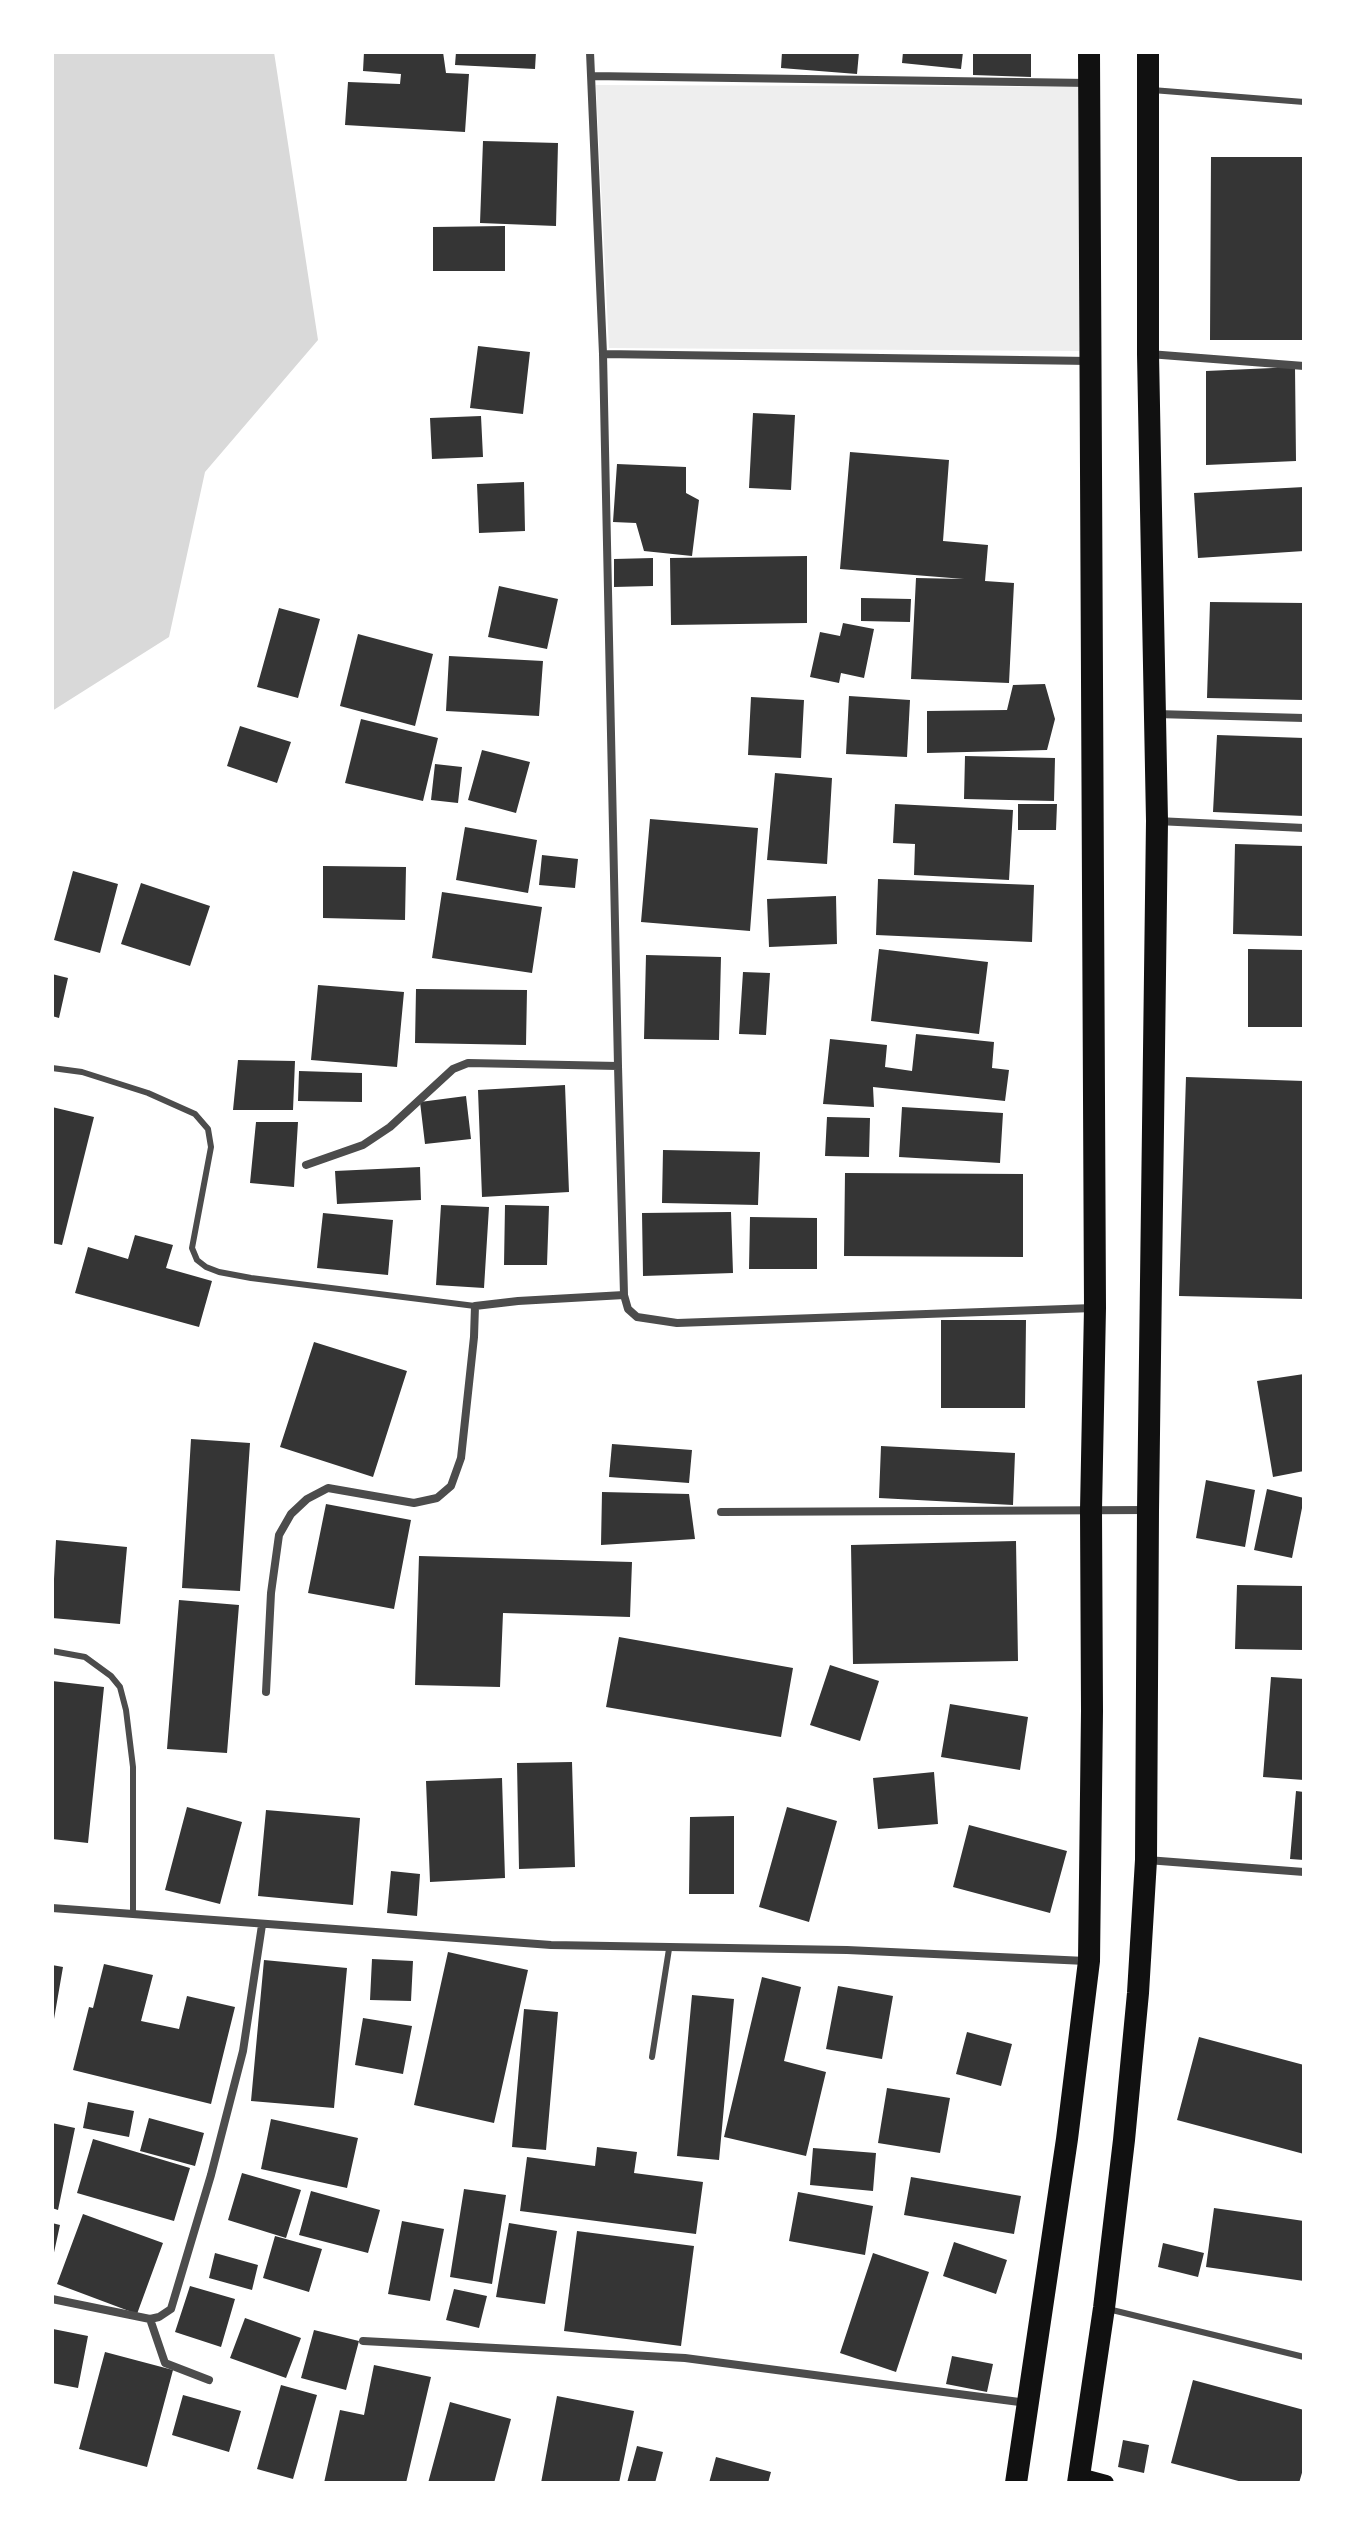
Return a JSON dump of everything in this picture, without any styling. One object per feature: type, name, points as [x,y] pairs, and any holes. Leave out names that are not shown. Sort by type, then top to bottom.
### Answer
[{"type":"highway","points":[[1016,2483],[1067,2139],[1089,1961],[1095,1308],[1089,52]]},
{"type":"highway","points":[[1079,2479],[1104,2308],[1138,1993],[1146,1860],[1157,821],[1148,354],[1148,52]]},
{"type":"main road","points":[[1079,2479],[1106,2483]]},
{"type":"street","points":[[590,52],[603,354],[618,1066],[624,1295],[628,1309],[637,1317],[677,1323],[1095,1308]]},
{"type":"street","points":[[591,76],[1090,83]]},
{"type":"street","points":[[603,354],[1091,361]]},
{"type":"street","points":[[1148,354],[1304,366]]},
{"type":"street","points":[[1155,714],[1304,718]]},
{"type":"street","points":[[1157,821],[1304,828]]},
{"type":"street","points":[[306,1165],[363,1145],[390,1127],[453,1069],[468,1063],[618,1066]]},
{"type":"street","points":[[266,1692],[273,1578],[279,1535],[291,1514],[307,1499],[328,1488],[414,1503],[437,1498],[451,1486],[461,1458],[475,1306],[624,1295]]},
{"type":"street","points":[[721,1512],[1148,1510]]},
{"type":"street","points":[[1146,1860],[1304,1872]]},
{"type":"street","points":[[52,1908],[551,1945],[847,1950],[1089,1961]]},
{"type":"street","points":[[52,2299],[150,2319],[171,2309],[211,2175],[243,2051],[262,1925]]},
{"type":"street","points":[[150,2319],[165,2363],[209,2380]]},
{"type":"street","points":[[363,2341],[685,2358],[1028,2403]]},
{"type":"lane","points":[[1149,90],[1304,102]]},
{"type":"lane","points":[[52,1068],[82,1072],[148,1093],[195,1114],[208,1129],[211,1147],[192,1248],[197,1260],[206,1267],[251,1278],[475,1306]]},
{"type":"lane","points":[[52,1651],[85,1657],[111,1676],[120,1687],[133,1767],[133,1914]]},
{"type":"lane","points":[[652,2057],[669,1949]]},
{"type":"lane","points":[[1104,2308],[1304,2357]]},
{"type":"shaded area","points":[[52,52],[274,52],[318,340],[205,472],[169,637],[52,711]]},
{"type":"shaded area","points":[[596,85],[1081,87],[1079,351],[609,348]]},
{"type":"building","points":[[364,52],[443,52],[446,73],[469,74],[465,132],[345,125],[348,82],[400,84],[401,74],[363,71]]},
{"type":"building","points":[[456,52],[536,52],[535,69],[455,65]]},
{"type":"building","points":[[782,52],[859,52],[857,74],[781,68]]},
{"type":"building","points":[[903,52],[963,52],[961,69],[902,63]]},
{"type":"building","points":[[973,52],[1031,52],[1031,77],[973,75]]},
{"type":"building","points":[[483,141],[558,143],[556,226],[480,223]]},
{"type":"building","points":[[1211,157],[1302,157],[1304,340],[1210,340]]},
{"type":"building","points":[[505,226],[505,271],[433,271],[433,227]]},
{"type":"building","points":[[478,346],[530,352],[523,414],[470,408]]},
{"type":"building","points":[[1295,367],[1296,461],[1206,465],[1206,371]]},
{"type":"building","points":[[753,413],[795,415],[791,490],[749,488]]},
{"type":"building","points":[[481,416],[483,457],[432,459],[430,418]]},
{"type":"building","points":[[850,452],[949,460],[943,541],[988,545],[985,581],[1014,583],[1009,683],[911,679],[916,578],[964,579],[840,569]]},
{"type":"building","points":[[617,464],[686,467],[686,493],[699,500],[692,556],[644,551],[636,523],[613,522]]},
{"type":"building","points":[[524,482],[525,531],[479,533],[477,484]]},
{"type":"building","points":[[1304,487],[1304,551],[1198,558],[1194,493]]},
{"type":"building","points":[[807,556],[807,623],[671,625],[670,558]]},
{"type":"building","points":[[653,558],[653,586],[614,587],[614,559]]},
{"type":"building","points":[[499,586],[558,599],[547,649],[488,637]]},
{"type":"building","points":[[861,598],[911,599],[910,622],[861,621]]},
{"type":"building","points":[[1210,602],[1304,603],[1304,700],[1207,698]]},
{"type":"building","points":[[279,608],[320,619],[298,698],[257,687]]},
{"type":"building","points":[[843,623],[874,629],[864,678],[841,673],[839,683],[810,677],[820,632],[840,636]]},
{"type":"building","points":[[358,634],[433,654],[415,726],[340,706]]},
{"type":"building","points":[[449,656],[543,661],[539,716],[446,711]]},
{"type":"building","points":[[1045,684],[1055,719],[1047,750],[927,753],[927,711],[1007,710],[1013,685]]},
{"type":"building","points":[[849,696],[910,700],[907,757],[846,754]]},
{"type":"building","points":[[751,697],[804,700],[801,758],[748,755]]},
{"type":"building","points":[[361,719],[438,738],[423,801],[345,783]]},
{"type":"building","points":[[240,726],[291,742],[277,783],[227,766]]},
{"type":"building","points":[[1217,735],[1304,738],[1304,816],[1213,812]]},
{"type":"building","points":[[482,750],[530,762],[516,813],[468,800]]},
{"type":"building","points":[[965,756],[1055,758],[1054,801],[964,799]]},
{"type":"building","points":[[435,764],[462,767],[458,803],[431,800]]},
{"type":"building","points":[[775,773],[832,778],[827,864],[767,860]]},
{"type":"building","points":[[895,804],[1013,810],[1009,880],[914,875],[915,844],[893,843]]},
{"type":"building","points":[[1018,804],[1057,804],[1056,830],[1018,830]]},
{"type":"building","points":[[650,819],[758,828],[750,931],[641,922]]},
{"type":"building","points":[[465,827],[537,840],[528,893],[456,880]]},
{"type":"building","points":[[1235,844],[1304,846],[1304,936],[1233,934]]},
{"type":"building","points":[[542,855],[578,859],[575,888],[539,885]]},
{"type":"building","points":[[323,866],[406,867],[405,920],[323,918]]},
{"type":"building","points":[[73,871],[118,884],[100,953],[54,940]]},
{"type":"building","points":[[878,879],[1034,885],[1032,942],[876,935]]},
{"type":"building","points":[[141,883],[210,906],[190,966],[121,944]]},
{"type":"building","points":[[442,892],[542,907],[532,973],[432,958]]},
{"type":"building","points":[[836,896],[837,944],[769,947],[767,899]]},
{"type":"building","points":[[879,949],[988,962],[979,1034],[871,1021]]},
{"type":"building","points":[[1248,949],[1304,950],[1304,1027],[1248,1027]]},
{"type":"building","points":[[646,955],[721,957],[719,1040],[644,1039]]},
{"type":"building","points":[[743,972],[770,973],[766,1035],[739,1034]]},
{"type":"building","points":[[52,974],[68,978],[59,1018],[52,1016]]},
{"type":"building","points":[[318,985],[404,992],[397,1067],[311,1060]]},
{"type":"building","points":[[416,989],[527,990],[526,1045],[415,1043]]},
{"type":"building","points":[[916,1034],[994,1042],[992,1068],[1009,1070],[1005,1101],[873,1087],[874,1107],[823,1104],[830,1039],[887,1045],[885,1067],[912,1071]]},
{"type":"building","points":[[238,1060],[295,1061],[293,1110],[233,1110]]},
{"type":"building","points":[[299,1071],[362,1073],[362,1102],[298,1101]]},
{"type":"building","points":[[1186,1077],[1304,1081],[1304,1299],[1179,1296]]},
{"type":"building","points":[[565,1085],[569,1192],[482,1197],[478,1090]]},
{"type":"building","points":[[466,1096],[471,1139],[425,1144],[420,1102]]},
{"type":"building","points":[[52,1107],[94,1117],[62,1245],[52,1243]]},
{"type":"building","points":[[902,1107],[1003,1113],[1000,1163],[899,1157]]},
{"type":"building","points":[[827,1117],[870,1118],[869,1157],[825,1156]]},
{"type":"building","points":[[256,1122],[298,1122],[294,1187],[250,1183]]},
{"type":"building","points":[[663,1150],[760,1152],[758,1205],[662,1203]]},
{"type":"building","points":[[420,1167],[421,1200],[337,1204],[335,1171]]},
{"type":"building","points":[[845,1173],[1023,1174],[1023,1257],[844,1256]]},
{"type":"building","points":[[441,1205],[489,1207],[484,1288],[436,1285]]},
{"type":"building","points":[[505,1205],[549,1206],[547,1265],[504,1265]]},
{"type":"building","points":[[731,1212],[733,1273],[643,1276],[642,1213]]},
{"type":"building","points":[[323,1213],[393,1220],[388,1275],[317,1268]]},
{"type":"building","points":[[750,1217],[817,1218],[817,1269],[749,1269]]},
{"type":"building","points":[[135,1235],[173,1245],[166,1268],[212,1281],[199,1327],[75,1293],[88,1247],[128,1259]]},
{"type":"building","points":[[941,1320],[1026,1320],[1025,1408],[941,1408]]},
{"type":"building","points":[[314,1342],[407,1371],[373,1477],[280,1447]]},
{"type":"building","points":[[1304,1374],[1304,1471],[1273,1477],[1257,1381]]},
{"type":"building","points":[[191,1439],[250,1443],[240,1591],[182,1588]]},
{"type":"building","points":[[612,1444],[692,1450],[689,1483],[609,1477]]},
{"type":"building","points":[[881,1446],[1015,1453],[1013,1505],[879,1498]]},
{"type":"building","points":[[1206,1480],[1255,1490],[1245,1547],[1196,1538]]},
{"type":"building","points":[[1267,1489],[1304,1498],[1292,1558],[1254,1550]]},
{"type":"building","points":[[602,1492],[689,1494],[695,1539],[601,1545]]},
{"type":"building","points":[[326,1504],[411,1520],[394,1609],[308,1593]]},
{"type":"building","points":[[56,1540],[127,1547],[120,1624],[52,1618]]},
{"type":"building","points":[[1016,1541],[1018,1661],[853,1664],[851,1545]]},
{"type":"building","points":[[419,1556],[632,1562],[630,1617],[503,1613],[500,1687],[415,1685]]},
{"type":"building","points":[[1237,1585],[1304,1586],[1304,1650],[1235,1649]]},
{"type":"building","points":[[179,1600],[239,1605],[227,1753],[167,1749]]},
{"type":"building","points":[[619,1637],[793,1668],[781,1737],[606,1707]]},
{"type":"building","points":[[830,1665],[879,1681],[860,1741],[810,1725]]},
{"type":"building","points":[[1271,1677],[1304,1679],[1304,1780],[1263,1777]]},
{"type":"building","points":[[52,1681],[104,1687],[88,1843],[52,1839]]},
{"type":"building","points":[[950,1704],[1028,1717],[1020,1770],[941,1757]]},
{"type":"building","points":[[572,1762],[575,1867],[519,1869],[517,1763]]},
{"type":"building","points":[[934,1772],[938,1824],[878,1829],[873,1778]]},
{"type":"building","points":[[502,1778],[505,1878],[430,1882],[426,1781]]},
{"type":"building","points":[[1296,1791],[1304,1792],[1304,1860],[1290,1859]]},
{"type":"building","points":[[187,1807],[242,1822],[220,1904],[165,1890]]},
{"type":"building","points":[[787,1807],[837,1821],[809,1922],[759,1907]]},
{"type":"building","points":[[266,1810],[360,1818],[353,1905],[258,1896]]},
{"type":"building","points":[[734,1816],[734,1894],[689,1894],[690,1817]]},
{"type":"building","points":[[969,1825],[1067,1851],[1050,1913],[953,1887]]},
{"type":"building","points":[[391,1871],[420,1874],[417,1916],[387,1913]]},
{"type":"building","points":[[448,1952],[528,1970],[494,2123],[414,2105]]},
{"type":"building","points":[[372,1959],[413,1961],[411,2001],[370,2000]]},
{"type":"building","points":[[264,1960],[347,1968],[334,2108],[251,2101]]},
{"type":"building","points":[[104,1964],[153,1975],[141,2021],[179,2029],[187,1996],[235,2007],[211,2104],[73,2070]]},
{"type":"building","points":[[52,1965],[63,1967],[54,2019],[52,2019]]},
{"type":"building","points":[[762,1977],[801,1987],[784,2061],[826,2072],[806,2156],[724,2137]]},
{"type":"building","points":[[838,1986],[893,1996],[882,2059],[826,2049]]},
{"type":"building","points":[[692,1995],[734,1999],[719,2160],[677,2156]]},
{"type":"building","points":[[524,2009],[558,2012],[546,2150],[512,2147]]},
{"type":"building","points":[[363,2018],[412,2026],[403,2074],[355,2065]]},
{"type":"building","points":[[967,2032],[1012,2044],[1001,2086],[956,2074]]},
{"type":"building","points":[[1199,2037],[1304,2065],[1304,2154],[1177,2120]]},
{"type":"building","points":[[887,2088],[950,2098],[940,2153],[878,2143]]},
{"type":"building","points":[[88,2102],[134,2111],[129,2137],[83,2128]]},
{"type":"building","points":[[149,2118],[204,2133],[195,2166],[140,2151]]},
{"type":"building","points":[[271,2119],[358,2138],[347,2188],[261,2169]]},
{"type":"building","points":[[52,2123],[75,2128],[58,2210],[52,2208]]},
{"type":"building","points":[[93,2139],[190,2168],[174,2221],[77,2193]]},
{"type":"building","points":[[597,2147],[637,2152],[634,2173],[703,2182],[696,2234],[520,2211],[527,2157],[595,2166]]},
{"type":"building","points":[[813,2148],[876,2153],[873,2191],[810,2185]]},
{"type":"building","points":[[242,2173],[301,2190],[286,2238],[228,2220]]},
{"type":"building","points":[[911,2177],[1021,2196],[1014,2234],[904,2215]]},
{"type":"building","points":[[464,2189],[506,2195],[492,2284],[450,2277]]},
{"type":"building","points":[[311,2191],[380,2210],[368,2253],[299,2235]]},
{"type":"building","points":[[798,2192],[873,2206],[865,2255],[789,2241]]},
{"type":"building","points":[[1214,2208],[1304,2221],[1304,2281],[1206,2267]]},
{"type":"building","points":[[83,2214],[163,2243],[137,2314],[57,2284]]},
{"type":"building","points":[[402,2221],[444,2229],[430,2301],[388,2294]]},
{"type":"building","points":[[52,2223],[60,2225],[53,2257],[52,2257]]},
{"type":"building","points":[[509,2223],[557,2231],[545,2304],[496,2297]]},
{"type":"building","points":[[577,2231],[694,2246],[681,2346],[564,2331]]},
{"type":"building","points":[[275,2236],[322,2249],[309,2292],[263,2278]]},
{"type":"building","points":[[954,2242],[1007,2260],[996,2294],[943,2276]]},
{"type":"building","points":[[1163,2243],[1204,2253],[1198,2277],[1158,2267]]},
{"type":"building","points":[[215,2253],[258,2265],[252,2290],[209,2278]]},
{"type":"building","points":[[873,2253],[929,2272],[896,2372],[840,2353]]},
{"type":"building","points":[[190,2286],[235,2299],[221,2347],[175,2332]]},
{"type":"building","points":[[454,2289],[487,2296],[479,2328],[446,2320]]},
{"type":"building","points":[[245,2318],[301,2338],[286,2378],[230,2358]]},
{"type":"building","points":[[53,2329],[88,2336],[78,2388],[52,2383]]},
{"type":"building","points":[[314,2330],[359,2341],[346,2390],[301,2378]]},
{"type":"building","points":[[105,2352],[173,2370],[147,2467],[79,2449]]},
{"type":"building","points":[[952,2356],[993,2364],[987,2392],[946,2384]]},
{"type":"building","points":[[374,2365],[431,2377],[406,2483],[324,2483],[340,2410],[364,2415]]},
{"type":"building","points":[[1193,2380],[1304,2410],[1304,2466],[1299,2483],[1246,2483],[1171,2463]]},
{"type":"building","points":[[281,2385],[317,2395],[293,2479],[257,2469]]},
{"type":"building","points":[[183,2395],[241,2411],[229,2452],[172,2435]]},
{"type":"building","points":[[557,2396],[634,2411],[619,2483],[541,2483]]},
{"type":"building","points":[[450,2402],[511,2419],[494,2483],[428,2483]]},
{"type":"building","points":[[1123,2440],[1149,2445],[1144,2473],[1118,2467]]},
{"type":"building","points":[[637,2446],[663,2452],[655,2483],[627,2483]]},
{"type":"building","points":[[716,2457],[771,2472],[768,2483],[709,2483]]}]
